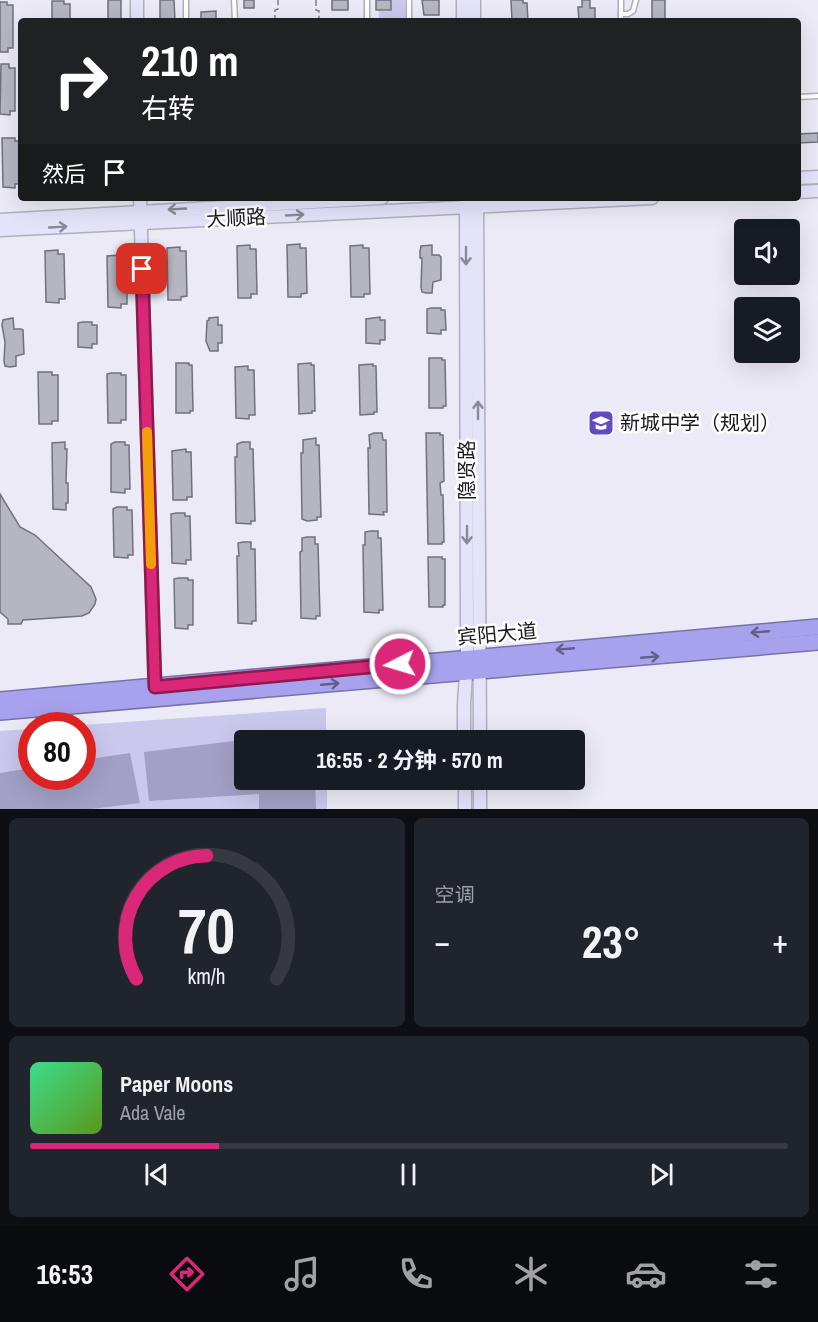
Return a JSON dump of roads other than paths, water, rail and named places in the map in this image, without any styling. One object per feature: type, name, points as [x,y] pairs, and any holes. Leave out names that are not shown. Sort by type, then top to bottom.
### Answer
[{"type":"highway","name":"宾阳大道","points":[[473,665],[818,627]]},
{"type":"highway","name":"宾阳大道","points":[[0,712],[155,693],[473,665],[818,642]]},
{"type":"highway","name":"宾阳大道","points":[[0,700],[155,693]]},
{"type":"street","points":[[137,0],[137,18]]},
{"type":"street","points":[[463,0],[464,18]]},
{"type":"street","points":[[474,0],[474,18]]},
{"type":"street","points":[[801,178],[818,177]]},
{"type":"street","points":[[801,192],[818,191]]},
{"type":"street","points":[[140,201],[155,693]]},
{"type":"street","name":"大顺路","points":[[0,230],[344,201]]},
{"type":"street","name":"大顺路","points":[[0,220],[141,217],[516,201]]},
{"type":"street","name":"隐贤路","points":[[471,202],[473,665],[479,730]]},
{"type":"street","name":"隐贤路","points":[[464,730],[464,704],[473,665]]},
{"type":"street","points":[[465,790],[465,809]]},
{"type":"street","points":[[480,790],[480,809]]},
{"type":"lane","points":[[186,0],[186,18]]},
{"type":"lane","points":[[234,0],[235,18]]},
{"type":"lane","points":[[367,0],[367,18]]},
{"type":"lane","points":[[409,0],[409,18]]},
{"type":"lane","points":[[621,0],[621,18]]},
{"type":"lane","points":[[621,14],[633,11],[636,0]]},
{"type":"lane","points":[[801,97],[818,96]]},
{"type":"place","name":"新城中学（规划）","points":[[601,423]]}]
